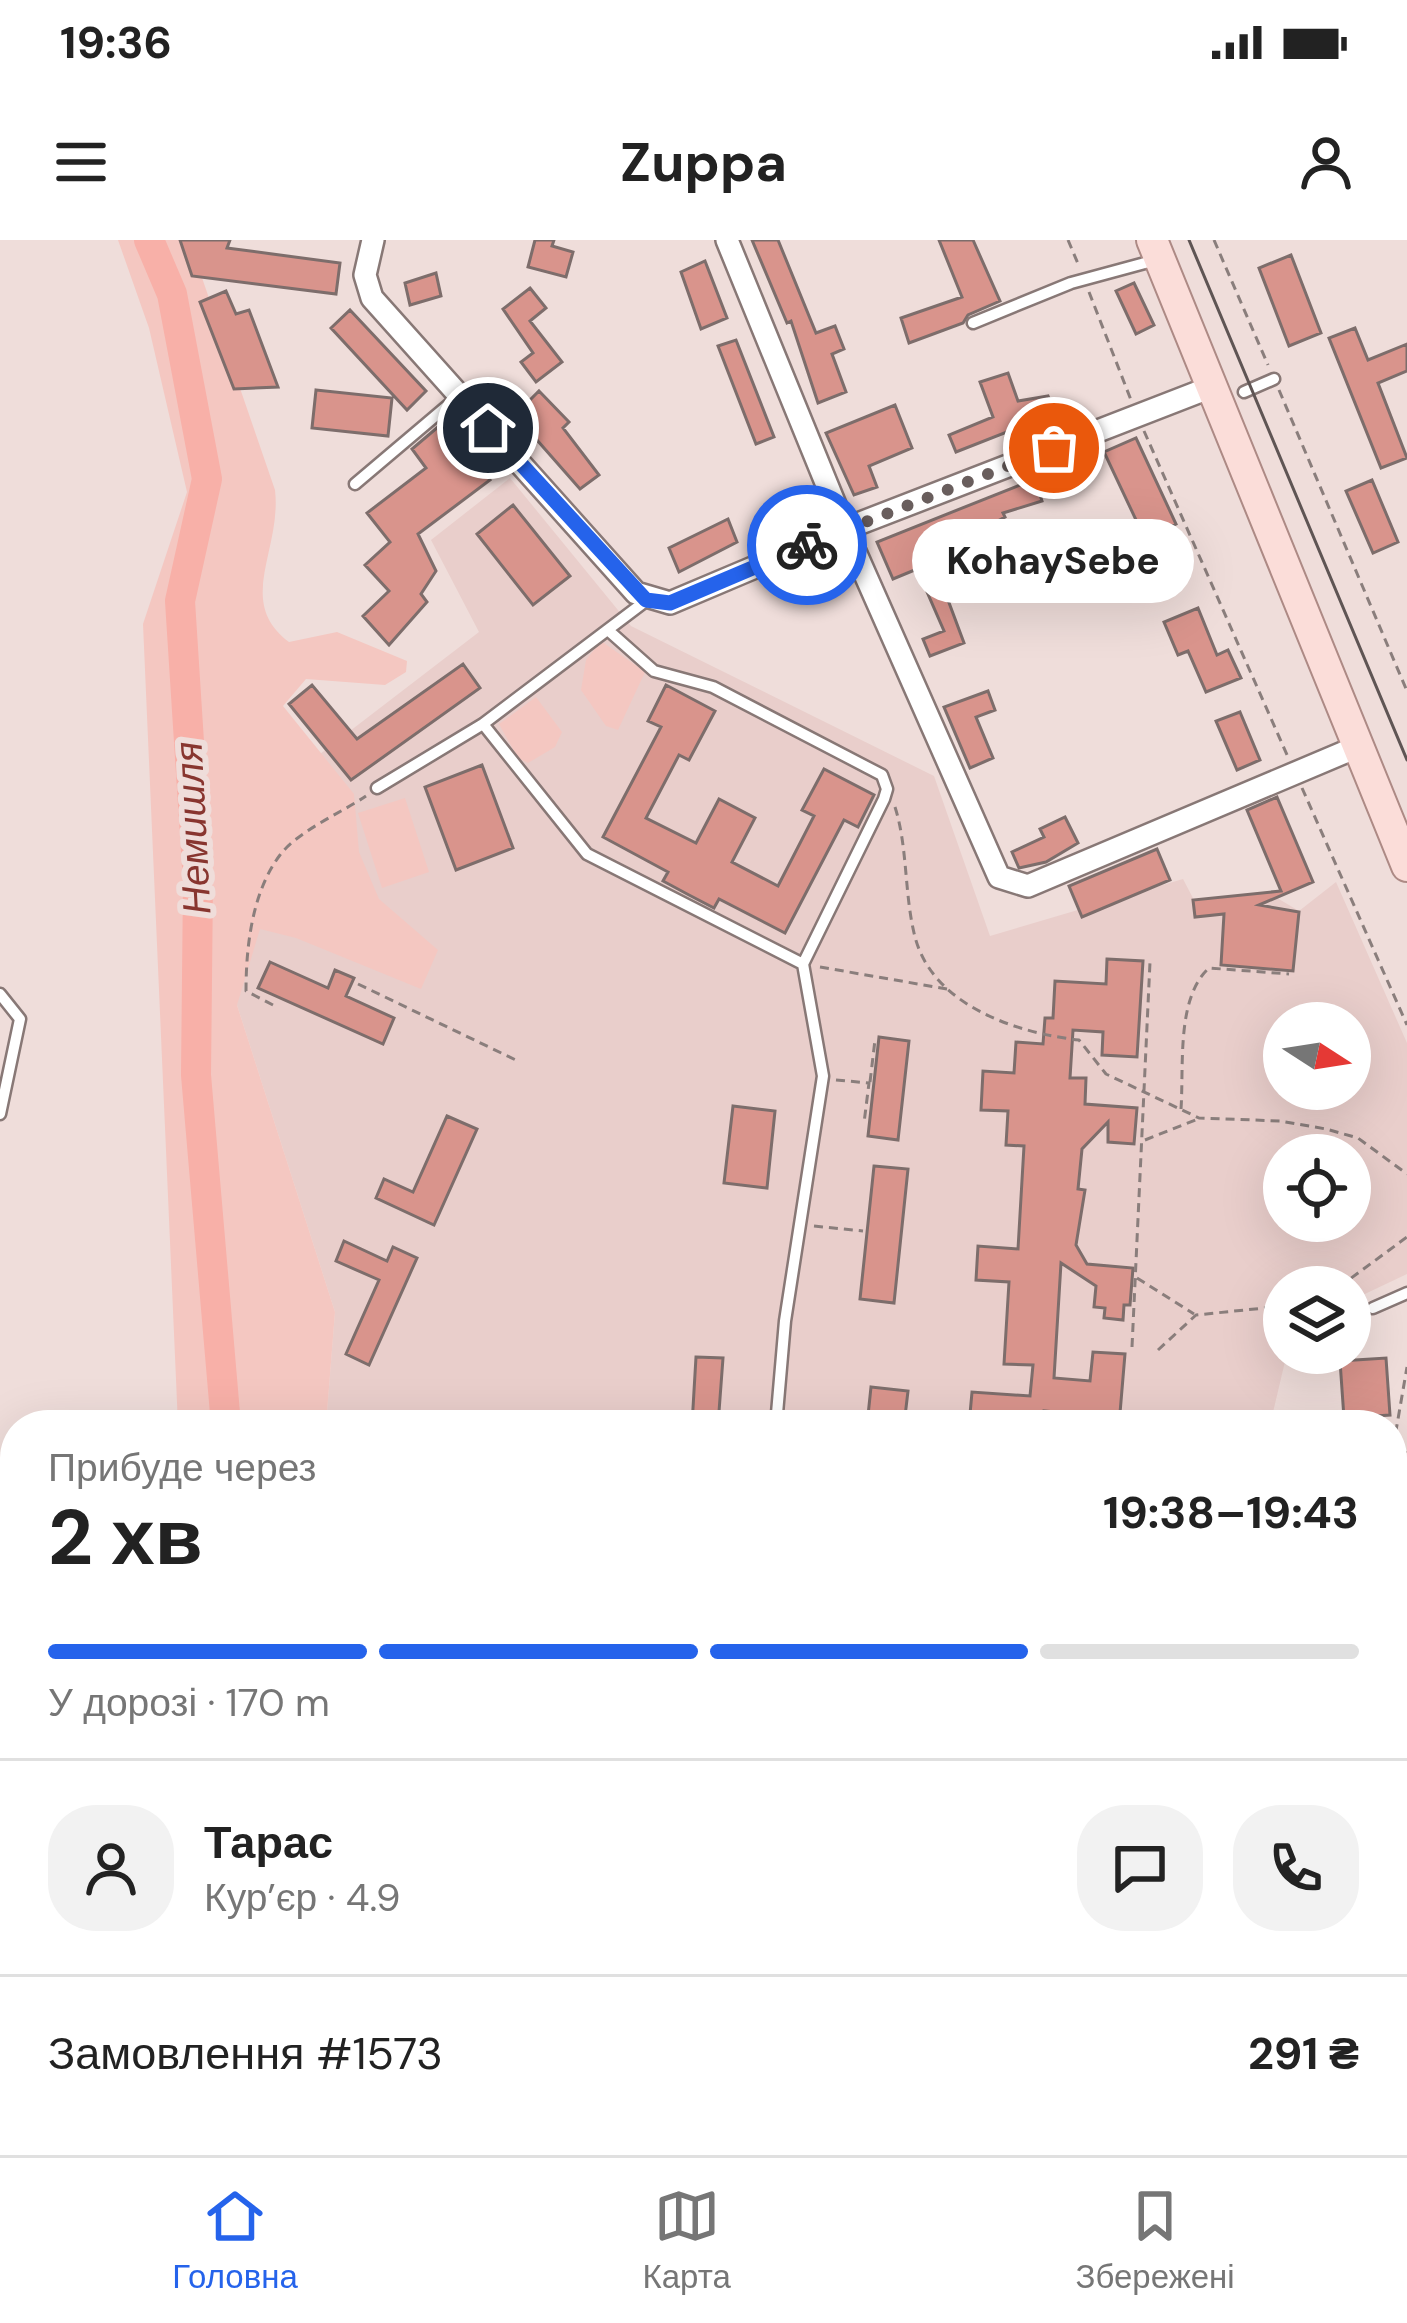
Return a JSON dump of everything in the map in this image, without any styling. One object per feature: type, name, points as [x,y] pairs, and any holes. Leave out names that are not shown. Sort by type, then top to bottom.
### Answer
[{"type":"main road","points":[[1155,250],[1228,389],[1358,747],[1407,866]]},
{"type":"street","points":[[373,240],[365,275],[372,298],[646,600],[670,603],[845,529],[1137,416],[1228,389]]},
{"type":"street","points":[[727,240],[845,529],[999,877],[1028,886],[1358,747]]},
{"type":"lane","points":[[974,323],[1155,250]]},
{"type":"lane","points":[[1228,389],[1274,379]]},
{"type":"lane","points":[[355,484],[459,396]]},
{"type":"lane","points":[[377,788],[482,724],[646,600]]},
{"type":"lane","points":[[609,631],[655,671],[713,687],[882,775],[887,789],[803,964],[823,1078],[778,1410]]},
{"type":"lane","points":[[482,724],[587,854],[803,964]]},
{"type":"lane","points":[[0,994],[20,1019],[0,1114]]},
{"type":"lane","points":[[1373,1308],[1407,1293]]},
{"type":"path","points":[[1068,240],[1137,416],[1407,1025]]},
{"type":"path","points":[[1214,240],[1407,691]]},
{"type":"path","points":[[273,1005],[246,992],[246,951],[259,898],[281,853],[377,788]]},
{"type":"path","points":[[887,789],[897,813],[916,940],[948,990]]},
{"type":"path","points":[[1132,1348],[1150,962]]},
{"type":"path","points":[[803,964],[948,990],[1018,1032],[1079,1040],[1106,1075],[1199,1118],[1280,1121],[1326,1129],[1358,1138],[1407,1174]]},
{"type":"path","points":[[1181,1110],[1190,998],[1199,977],[1209,968],[1288,974]]},
{"type":"path","points":[[358,984],[520,1063]]},
{"type":"path","points":[[864,1124],[875,1040]]},
{"type":"path","points":[[823,1078],[869,1083]]},
{"type":"path","points":[[1142,1141],[1199,1118]]},
{"type":"path","points":[[800,1225],[863,1231]]},
{"type":"path","points":[[1368,1266],[1407,1237]]},
{"type":"path","points":[[1135,1277],[1196,1316]]},
{"type":"path","points":[[1158,1350],[1196,1316],[1263,1308]]},
{"type":"path","points":[[1400,1410],[1407,1367]]},
{"type":"shaded area","points":[[118,240],[189,240],[275,490],[263,592],[273,626],[289,642],[337,632],[407,661],[406,672],[385,685],[306,679],[283,706],[354,794],[359,852],[379,899],[438,950],[421,989],[296,938],[260,929],[237,1005],[335,1312],[327,1410],[177,1410],[143,624],[187,492],[149,328]]},
{"type":"shaded area","points":[[510,478],[631,626],[934,776],[990,936],[1183,879],[1194,900],[1267,892],[1299,911],[1336,882],[1407,1043],[1407,1274],[1371,1291],[1371,1266],[1263,1266],[1263,1374],[1282,1374],[1274,1410],[327,1410],[335,1312],[237,1005],[240,950],[320,754],[479,632],[431,540]]},
{"type":"shaded area","points":[[601,641],[645,672],[618,730],[606,726],[581,690],[586,660]]},
{"type":"shaded area","points":[[536,697],[562,732],[555,747],[528,763],[518,758],[499,724]]},
{"type":"shaded area","points":[[405,798],[429,872],[382,888],[358,813]]},
{"type":"building","points":[[180,240],[230,240],[227,248],[340,263],[336,294],[192,276]]},
{"type":"building","points":[[535,240],[554,240],[552,246],[573,252],[566,277],[528,267]]},
{"type":"building","points":[[752,240],[778,240],[816,333],[835,326],[844,349],[832,354],[846,392],[818,403],[791,321],[787,323]]},
{"type":"building","points":[[939,240],[973,240],[1000,301],[968,315],[963,323],[909,343],[901,318],[962,297]]},
{"type":"building","points":[[1291,255],[1321,333],[1289,346],[1259,268]]},
{"type":"building","points":[[705,261],[727,318],[701,329],[681,272]]},
{"type":"building","points":[[436,273],[441,296],[410,305],[405,283]]},
{"type":"building","points":[[1134,283],[1154,325],[1136,334],[1116,291]]},
{"type":"building","points":[[530,288],[546,308],[530,321],[562,362],[536,382],[521,362],[533,353],[503,309]]},
{"type":"building","points":[[226,291],[236,314],[249,310],[278,387],[234,389],[200,302]]},
{"type":"building","points":[[350,310],[426,391],[407,410],[331,328]]},
{"type":"building","points":[[1355,328],[1368,360],[1407,344],[1407,371],[1378,383],[1407,458],[1381,468],[1329,338]]},
{"type":"building","points":[[736,340],[774,437],[756,444],[718,346]]},
{"type":"building","points":[[1008,373],[1018,401],[1048,396],[1055,413],[956,452],[949,435],[993,417],[980,382]]},
{"type":"building","points":[[316,390],[392,398],[388,436],[312,428]]},
{"type":"building","points":[[539,391],[569,422],[563,428],[599,475],[580,489],[515,415]]},
{"type":"building","points":[[895,405],[912,448],[869,466],[877,487],[854,495],[826,433]]},
{"type":"building","points":[[445,421],[490,480],[418,534],[436,571],[421,594],[427,602],[389,645],[363,616],[389,591],[365,565],[390,542],[367,513],[426,468],[412,449]]},
{"type":"building","points":[[1136,438],[1176,524],[1145,539],[1104,452]]},
{"type":"building","points":[[1035,479],[1042,501],[1003,513],[1005,517],[979,531],[929,549],[964,643],[930,656],[923,639],[944,631],[917,569],[893,579],[877,542]]},
{"type":"building","points":[[1372,480],[1398,542],[1373,553],[1346,491]]},
{"type":"building","points":[[513,505],[570,576],[533,605],[477,534]]},
{"type":"building","points":[[728,519],[737,542],[679,572],[669,548]]},
{"type":"building","points":[[1198,608],[1217,655],[1228,650],[1241,678],[1206,692],[1188,651],[1178,655],[1164,622]]},
{"type":"building","points":[[463,664],[480,688],[351,780],[289,704],[312,685],[357,739]]},
{"type":"building","points":[[666,685],[715,711],[689,760],[679,755],[646,818],[696,843],[719,799],[755,818],[732,862],[778,886],[814,816],[802,810],[824,769],[874,795],[858,827],[844,820],[785,933],[719,899],[714,908],[689,895],[663,881],[668,872],[603,837],[661,727],[648,721]]},
{"type":"building","points":[[988,691],[995,710],[976,717],[993,758],[970,768],[944,707]]},
{"type":"building","points":[[1240,712],[1260,760],[1237,770],[1216,721]]},
{"type":"building","points":[[482,765],[513,848],[456,870],[425,787]]},
{"type":"building","points":[[1277,797],[1313,882],[1259,905],[1299,912],[1293,971],[1221,965],[1224,914],[1195,917],[1193,900],[1281,891],[1247,810]]},
{"type":"building","points":[[1065,817],[1078,843],[1046,862],[1019,868],[1012,852],[1044,837],[1040,829]]},
{"type":"building","points":[[1157,849],[1170,880],[1082,917],[1069,886]]},
{"type":"building","points":[[1107,959],[1143,961],[1137,1057],[1102,1055],[1103,1032],[1073,1030],[1070,1078],[1086,1078],[1085,1104],[1137,1108],[1134,1144],[1108,1142],[1108,1122],[1082,1149],[1078,1189],[1085,1190],[1076,1245],[1087,1264],[1133,1268],[1130,1305],[1124,1305],[1123,1320],[1104,1318],[1105,1308],[1094,1307],[1096,1286],[1061,1263],[1054,1378],[1090,1381],[1093,1352],[1125,1354],[1120,1410],[970,1410],[972,1392],[1030,1396],[1033,1365],[1004,1364],[1009,1282],[976,1280],[978,1246],[1018,1249],[1024,1146],[1006,1145],[1008,1111],[981,1110],[983,1071],[1014,1073],[1016,1042],[1043,1044],[1045,1018],[1053,1018],[1055,981],[1106,984]]},
{"type":"building","points":[[270,962],[328,988],[335,970],[354,978],[346,996],[394,1018],[383,1044],[258,988]]},
{"type":"building","points":[[879,1037],[909,1041],[898,1140],[868,1136]]},
{"type":"building","points":[[733,1106],[775,1111],[767,1188],[724,1183]]},
{"type":"building","points":[[447,1116],[477,1129],[434,1225],[376,1198],[384,1179],[413,1192]]},
{"type":"building","points":[[874,1166],[908,1169],[894,1303],[860,1299]]},
{"type":"building","points":[[344,1241],[387,1261],[393,1247],[417,1258],[369,1365],[346,1354],[379,1280],[336,1261]]},
{"type":"building","points":[[696,1357],[723,1358],[719,1410],[693,1410]]},
{"type":"building","points":[[1386,1358],[1390,1410],[1343,1410],[1341,1374],[1371,1374],[1371,1359]]},
{"type":"building","points":[[871,1387],[908,1391],[906,1410],[869,1410]]},
{"type":"waterway","name":"Немишля","points":[[149,240],[172,294],[207,479],[180,601],[198,883],[196,1075],[225,1410]]},
{"type":"tram line","points":[[1189,240],[1407,760]]},
{"type":"way so far","points":[[807,545],[1054,448]]},
{"type":"place","name":"KohaySebe","points":[[1054,448]]},
{"type":"route","points":[[488,428],[646,600],[670,603],[807,545]]}]
